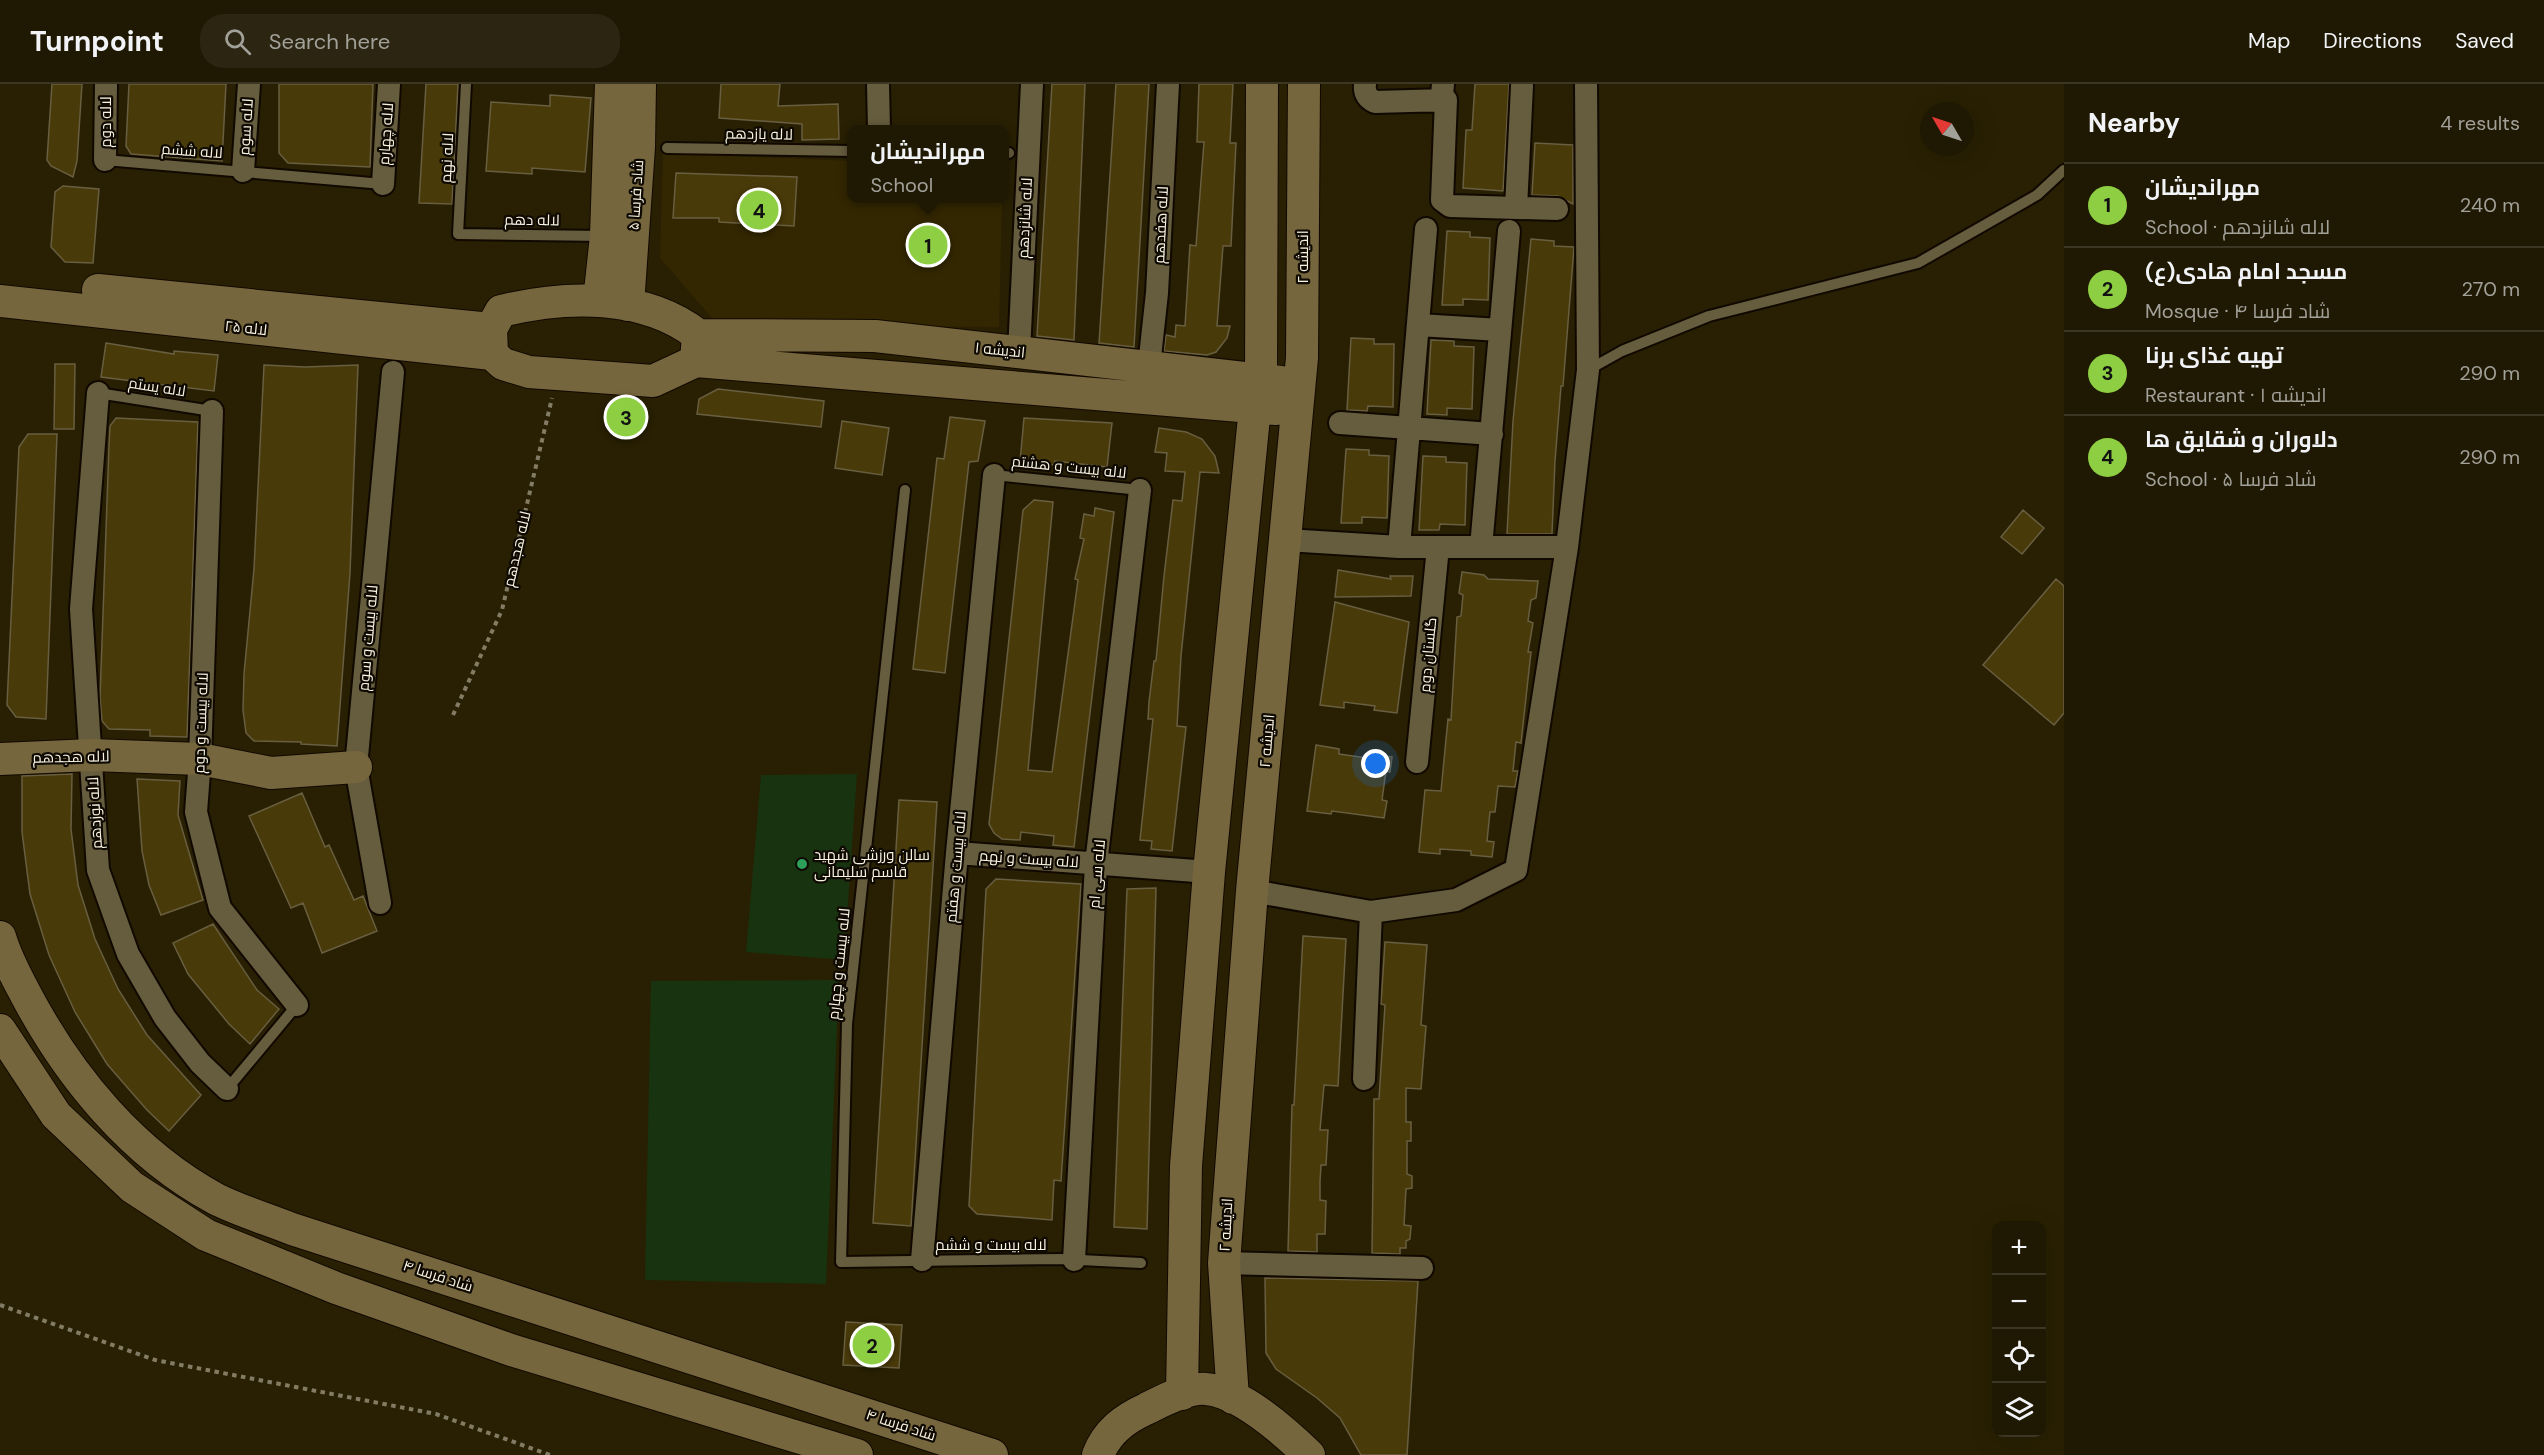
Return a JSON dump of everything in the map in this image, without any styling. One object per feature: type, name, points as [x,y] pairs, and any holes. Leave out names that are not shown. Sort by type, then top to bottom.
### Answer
[{"type":"street","name":"لاله دوم","points":[[105,160],[106,84]]},
{"type":"street","name":"لاله سوم","points":[[243,171],[249,84]]},
{"type":"street","name":"لاله چهارم","points":[[383,184],[389,84]]},
{"type":"street","name":"شاد فرسا ۵","points":[[611,84],[606,236],[614,303]]},
{"type":"street","name":"شاد فرسا ۵","points":[[614,303],[639,147],[640,84]]},
{"type":"street","points":[[878,84],[879,125]]},
{"type":"street","name":"لاله شانزدهم","points":[[1019,352],[1032,84]]},
{"type":"street","name":"لاله هفدهم","points":[[1149,366],[1158,293],[1168,84]]},
{"type":"street","points":[[1182,1394],[1186,1166],[1209,872],[1258,394],[1262,84]]},
{"type":"street","name":"اندیشه ۲","points":[[1233,1398],[1224,1263],[1252,891],[1302,358],[1304,84]]},
{"type":"street","points":[[1365,84],[1369,100],[1375,102],[1445,92],[1442,200],[1449,206],[1557,209]]},
{"type":"street","points":[[1252,891],[1371,912],[1456,900],[1516,870],[1567,547],[1588,370],[1586,84]]},
{"type":"street","points":[[1516,208],[1522,86]]},
{"type":"street","points":[[1399,547],[1426,230]]},
{"type":"street","points":[[1481,547],[1509,231]]},
{"type":"street","name":"لاله ۲۵","points":[[0,281],[491,342]]},
{"type":"street","name":"لاله ۲۵","points":[[0,301],[418,334]]},
{"type":"street","name":"اندیشه ۱","points":[[697,348],[680,321],[659,312],[614,303],[532,303],[501,312],[491,342],[503,364],[521,369],[653,381],[697,348],[875,336],[1149,366],[1258,394]]},
{"type":"street","points":[[1419,325],[1500,330]]},
{"type":"street","name":"اندیشه ۱","points":[[697,348],[1299,398]]},
{"type":"street","name":"لاله بیست و سوم","points":[[380,903],[356,767],[393,372]]},
{"type":"street","name":"لاله نوزدهم","points":[[98,393],[81,609],[98,870],[128,954],[165,1018],[200,1063],[227,1089]]},
{"type":"street","name":"لاله بیست و دوم","points":[[212,411],[200,759],[195,812],[220,908],[297,1005]]},
{"type":"street","points":[[1340,423],[1492,434]]},
{"type":"street","name":"لاله بیست و هفتم","points":[[922,1260],[957,853],[994,475]]},
{"type":"street","name":"لاله سی ام","points":[[1074,1260],[1096,864],[1140,490]]},
{"type":"street","points":[[1286,540],[1399,547],[1567,547]]},
{"type":"street","name":"گلستان دوم","points":[[1418,762],[1438,547]]},
{"type":"street","name":"لاله هجدهم","points":[[0,759],[92,755],[200,759],[271,773],[356,767]]},
{"type":"street","name":"لاله بیست و نهم","points":[[957,853],[1209,872]]},
{"type":"street","points":[[1365,1079],[1371,912]]},
{"type":"street","name":"شاد فرسا ۴","points":[[0,937],[5,956],[42,1025],[89,1094],[151,1155],[216,1199],[292,1229],[992,1455]]},
{"type":"street","points":[[0,1030],[56,1115],[132,1187],[206,1235],[336,1288],[511,1350],[857,1455]]},
{"type":"street","points":[[1224,1263],[1422,1268]]},
{"type":"street","points":[[1184,1323],[1202,1328],[1227,1319]]},
{"type":"street","points":[[1096,1454],[1107,1437],[1125,1419],[1182,1394],[1205,1389],[1233,1398],[1252,1408],[1310,1455]]},
{"type":"lane","name":"لاله نهم","points":[[458,234],[466,84]]},
{"type":"lane","name":"لاله یازدهم","points":[[667,148],[847,151]]},
{"type":"lane","name":"لاله ششم","points":[[105,160],[383,184]]},
{"type":"lane","points":[[1588,370],[1622,351],[1709,316],[1918,262],[2037,195],[2064,170]]},
{"type":"lane","name":"لاله دهم","points":[[458,234],[606,236]]},
{"type":"lane","name":"لاله یستم","points":[[98,393],[212,411]]},
{"type":"lane","name":"لاله بیست و هشتم","points":[[994,475],[1140,490]]},
{"type":"lane","name":"لاله بیست و چهارم","points":[[841,1262],[847,1024],[905,490]]},
{"type":"lane","points":[[227,1089],[297,1005]]},
{"type":"lane","name":"لاله بیست و ششم","points":[[841,1262],[1074,1260],[1141,1263]]},
{"type":"path","name":"لاله هجدهم","points":[[453,715],[502,610],[557,374]]},
{"type":"path","points":[[0,1305],[155,1360],[436,1414],[550,1455]]},
{"type":"shaded area","points":[[663,153],[847,161],[847,203],[1002,203],[999,327],[718,325],[660,258]]},
{"type":"green space","name":"سالن ورزشی شهید قاسم سلیمانی","points":[[857,774],[844,960],[746,952],[761,775]]},
{"type":"green space","points":[[839,980],[826,1284],[645,1280],[651,981]]},
{"type":"building","points":[[52,84],[82,84],[77,161],[73,177],[51,166],[47,160]]},
{"type":"building","points":[[129,84],[226,84],[222,161],[131,154],[126,146]]},
{"type":"building","points":[[279,84],[373,84],[370,167],[288,163],[279,153]]},
{"type":"building","points":[[426,84],[458,84],[452,204],[419,203]]},
{"type":"building","points":[[721,84],[780,84],[778,106],[838,104],[839,139],[802,140],[802,124],[719,118]]},
{"type":"building","points":[[1052,84],[1085,84],[1074,340],[1037,336]]},
{"type":"building","points":[[1116,84],[1149,84],[1134,347],[1099,343]]},
{"type":"building","points":[[1199,84],[1233,84],[1230,143],[1236,143],[1231,246],[1223,246],[1217,326],[1230,326],[1227,338],[1216,352],[1207,355],[1164,351],[1166,335],[1175,337],[1176,325],[1185,326],[1190,245],[1196,246],[1204,142],[1197,142]]},
{"type":"building","points":[[1475,84],[1509,84],[1503,191],[1463,188],[1466,130],[1472,130]]},
{"type":"building","points":[[550,95],[591,98],[585,172],[532,168],[532,174],[486,171],[491,102],[550,106]]},
{"type":"building","points":[[1535,143],[1573,145],[1573,204],[1558,196],[1532,195]]},
{"type":"building","points":[[676,173],[797,177],[794,226],[719,222],[719,218],[673,218]]},
{"type":"building","points":[[63,186],[99,189],[93,263],[65,262],[51,247],[55,192]]},
{"type":"building","points":[[1447,231],[1470,232],[1470,237],[1490,238],[1488,300],[1463,299],[1463,305],[1442,305]]},
{"type":"building","points":[[1531,239],[1554,241],[1554,246],[1574,247],[1555,461],[1552,534],[1507,534],[1513,421]]},
{"type":"building","points":[[1351,338],[1374,339],[1374,344],[1394,344],[1393,407],[1368,406],[1367,411],[1347,410]]},
{"type":"building","points":[[1431,340],[1454,341],[1454,346],[1474,347],[1472,409],[1447,408],[1447,415],[1427,414]]},
{"type":"building","points":[[106,343],[174,354],[174,351],[218,355],[214,391],[101,377]]},
{"type":"building","points":[[55,364],[75,364],[74,429],[54,429]]},
{"type":"building","points":[[264,365],[305,367],[358,365],[350,573],[337,746],[301,744],[301,742],[254,741],[246,733],[243,710],[244,674],[254,569]]},
{"type":"building","points":[[718,389],[824,401],[821,427],[697,414],[699,399]]},
{"type":"building","points":[[950,417],[985,421],[978,461],[969,462],[945,673],[913,669],[937,458],[944,459]]},
{"type":"building","points":[[116,418],[198,422],[187,737],[150,736],[150,730],[109,729],[102,721],[100,698],[109,446],[110,426]]},
{"type":"building","points":[[1024,418],[1112,423],[1107,467],[1055,461],[1054,465],[1020,462]]},
{"type":"building","points":[[842,421],[889,428],[882,475],[835,468]]},
{"type":"building","points":[[1159,428],[1186,432],[1202,439],[1215,456],[1219,473],[1200,472],[1181,656],[1177,726],[1186,727],[1172,851],[1151,849],[1152,841],[1140,840],[1153,719],[1148,719],[1149,702],[1154,661],[1156,661],[1173,500],[1182,501],[1185,472],[1165,471],[1167,453],[1155,452]]},
{"type":"building","points":[[28,434],[57,434],[46,719],[16,717],[7,705],[19,447]]},
{"type":"building","points":[[1346,449],[1369,450],[1369,455],[1389,456],[1387,518],[1362,517],[1362,523],[1341,523]]},
{"type":"building","points":[[1423,456],[1446,457],[1446,462],[1467,463],[1465,525],[1440,524],[1439,530],[1419,530]]},
{"type":"building","points":[[1034,500],[1053,502],[1028,770],[1052,772],[1078,580],[1075,579],[1084,539],[1080,538],[1084,514],[1094,516],[1095,508],[1114,512],[1074,847],[1053,845],[1054,836],[1021,832],[1020,840],[1002,839],[994,833],[989,824],[1023,510]]},
{"type":"building","points":[[2023,510],[2044,528],[2022,554],[2001,537]]},
{"type":"building","points":[[1338,570],[1391,579],[1390,576],[1413,576],[1411,596],[1335,597]]},
{"type":"building","points":[[1462,572],[1484,575],[1488,579],[1538,581],[1536,598],[1531,600],[1528,621],[1533,623],[1528,652],[1531,652],[1521,743],[1516,742],[1513,771],[1518,771],[1515,787],[1498,786],[1495,812],[1490,812],[1487,841],[1494,842],[1492,857],[1471,855],[1471,851],[1440,849],[1440,854],[1419,852],[1425,790],[1441,791],[1448,719],[1451,720],[1457,617],[1461,616],[1463,595],[1459,593]]},
{"type":"building","points":[[2056,579],[2064,586],[2064,713],[2054,725],[1983,665]]},
{"type":"building","points":[[1335,602],[1409,622],[1397,713],[1374,710],[1375,706],[1344,702],[1344,708],[1320,705]]},
{"type":"building","points":[[1316,745],[1339,749],[1339,754],[1374,759],[1375,755],[1392,757],[1390,772],[1386,771],[1382,800],[1387,801],[1384,818],[1332,811],[1331,814],[1307,811]]},
{"type":"building","points":[[72,774],[71,829],[78,885],[95,939],[118,989],[147,1035],[201,1095],[169,1131],[147,1110],[107,1064],[75,1012],[49,955],[30,894],[22,832],[22,776]]},
{"type":"building","points":[[137,779],[180,781],[178,815],[203,900],[161,915],[149,885],[142,851]]},
{"type":"building","points":[[302,793],[325,847],[329,845],[354,900],[363,896],[377,931],[322,953],[303,903],[291,908],[249,816]]},
{"type":"building","points":[[899,800],[937,802],[911,1226],[873,1223]]},
{"type":"building","points":[[996,879],[1081,884],[1061,1181],[1054,1180],[1052,1220],[977,1214],[969,1206],[986,889]]},
{"type":"building","points":[[1156,888],[1147,1229],[1114,1227],[1127,889]]},
{"type":"building","points":[[213,924],[257,990],[279,1009],[250,1044],[229,1024],[188,974],[173,943]]},
{"type":"building","points":[[1303,936],[1346,939],[1338,1086],[1324,1085],[1320,1130],[1328,1130],[1326,1165],[1321,1165],[1320,1200],[1326,1201],[1325,1234],[1317,1234],[1317,1252],[1288,1251],[1292,1105],[1294,1105]]},
{"type":"building","points":[[1385,942],[1427,945],[1421,1025],[1426,1026],[1421,1089],[1406,1088],[1406,1122],[1411,1122],[1411,1141],[1407,1141],[1407,1174],[1412,1176],[1412,1188],[1406,1189],[1404,1225],[1411,1226],[1410,1239],[1406,1241],[1406,1248],[1400,1248],[1400,1254],[1372,1253],[1374,1099],[1379,1099],[1385,1005],[1381,1004]]},
{"type":"building","points":[[1265,1278],[1418,1281],[1407,1455],[1361,1455],[1340,1418],[1317,1398],[1276,1369],[1266,1353]]},
{"type":"building","points":[[846,1322],[902,1325],[899,1368],[843,1365]]},
{"type":"place","name":"دلاوران و شقایق ها","points":[[759,210]]},
{"type":"place","name":"مهراندیشان","points":[[928,245]]},
{"type":"place","name":"تهیه غذای برنا","points":[[626,417]]},
{"type":"place","name":"سالن ورزشی شهید قاسم سلیمانی","points":[[802,864]]},
{"type":"place","name":"مسجد امام هادی(ع)","points":[[872,1345]]}]
